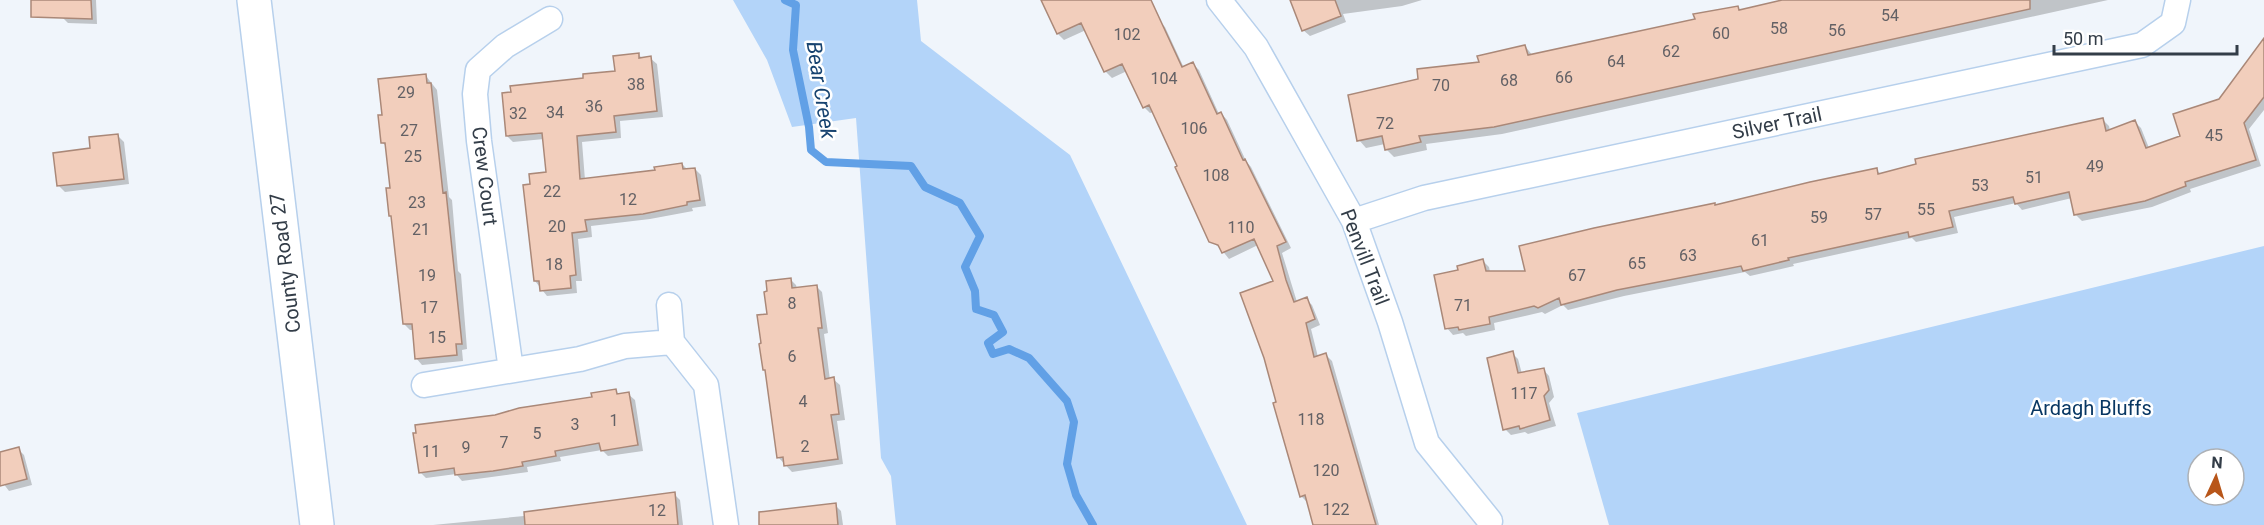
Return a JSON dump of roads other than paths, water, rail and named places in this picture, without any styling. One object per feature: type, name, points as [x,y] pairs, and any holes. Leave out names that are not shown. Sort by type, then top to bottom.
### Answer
[{"type":"main road","name":"County Road 27","points":[[254,0],[317,525]]},
{"type":"street","name":"Penvill Trail","points":[[1219,0],[1256,47],[1354,221],[1390,322],[1427,443],[1490,521]]},
{"type":"street","name":"Silver Trail","points":[[1354,221],[1424,198],[2142,45],[2174,23],[2178,0]]},
{"type":"street","name":"Crew Court","points":[[511,370],[479,141],[475,94],[478,70],[505,46],[550,19]]},
{"type":"street","points":[[669,305],[672,342],[706,385],[726,525]]},
{"type":"street","points":[[424,385],[580,359],[624,346],[672,342]]},
{"type":"waterway","name":"Bear Creek","points":[[785,0],[796,5],[793,50],[809,127],[811,150],[826,162],[911,166],[925,187],[960,203],[980,236],[965,267],[975,291],[976,309],[994,315],[1003,332],[988,343],[993,354],[1009,349],[1029,358],[1067,401],[1074,422],[1067,464],[1076,495],[1093,525]]},
{"type":"park label","name":"Ardagh Bluffs","points":[[2091,408]]}]
